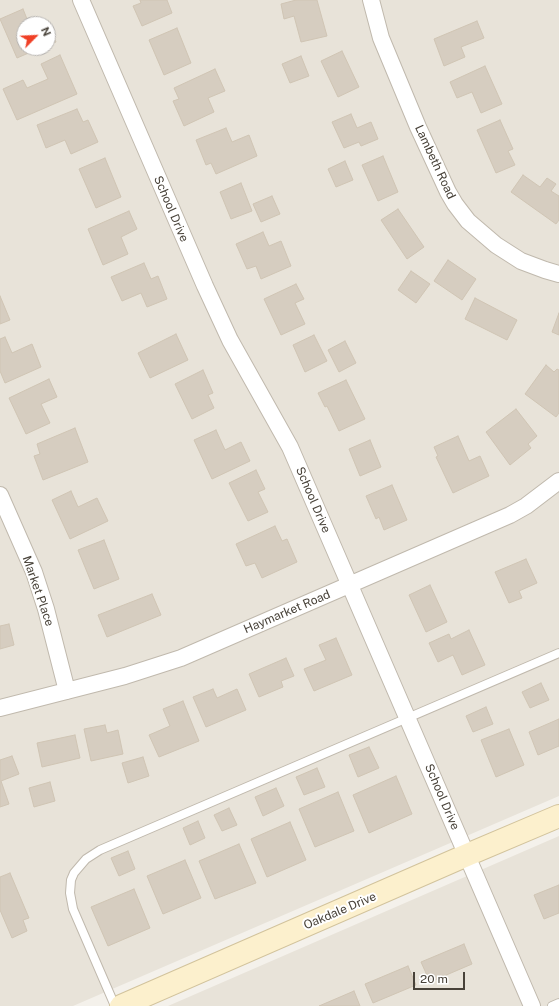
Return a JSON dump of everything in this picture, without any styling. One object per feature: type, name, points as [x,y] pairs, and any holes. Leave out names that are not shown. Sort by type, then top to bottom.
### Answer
[{"type":"street","name":"School Drive","points":[[81,0],[205,286],[230,340],[290,447],[532,1006]]},
{"type":"street","name":"Lambeth Road","points":[[371,0],[381,38],[418,127],[455,204],[468,221],[496,245],[521,260],[559,274]]},
{"type":"street","name":"Haymarket Road","points":[[0,708],[125,676],[181,658],[510,515],[532,502],[559,480]]},
{"type":"street","name":"Market Place","points":[[0,495],[34,572],[46,609],[67,691]]},
{"type":"street","name":"Oakdale Drive","points":[[121,1006],[559,816]]},
{"type":"lane","points":[[115,1006],[74,909],[70,893],[71,880],[74,873],[82,863],[100,850],[559,653]]},
{"type":"lane","points":[[552,1006],[559,1003]]},
{"type":"shaded area","points":[[0,0],[559,0],[559,796],[73,1006],[0,1006]]},
{"type":"shaded area","points":[[559,836],[559,1006],[168,1006]]},
{"type":"building","points":[[140,0],[167,0],[172,13],[142,26],[133,6],[141,3]]},
{"type":"building","points":[[296,0],[317,0],[327,36],[301,42],[294,16],[284,19],[281,4]]},
{"type":"building","points":[[23,9],[26,16],[16,16],[16,56],[0,19]]},
{"type":"building","points":[[477,21],[484,38],[461,47],[465,57],[444,66],[434,39]]},
{"type":"building","points":[[177,28],[191,63],[164,75],[149,40]]},
{"type":"building","points":[[342,51],[359,87],[338,97],[321,61]]},
{"type":"building","points":[[60,55],[77,94],[17,120],[3,89],[23,80],[27,88],[48,79],[41,64]]},
{"type":"building","points":[[301,56],[309,76],[290,83],[282,64]]},
{"type":"building","points":[[485,66],[502,104],[481,113],[472,92],[457,98],[450,82]]},
{"type":"building","points":[[215,69],[225,91],[208,98],[214,112],[184,126],[173,101],[179,99],[174,88]]},
{"type":"building","points":[[77,109],[83,122],[88,120],[98,142],[71,154],[65,140],[46,148],[37,125]]},
{"type":"building","points":[[351,114],[357,128],[371,122],[378,139],[361,146],[359,142],[344,148],[332,122]]},
{"type":"building","points":[[500,120],[513,149],[508,151],[515,165],[496,173],[477,130]]},
{"type":"building","points":[[226,128],[232,142],[249,135],[257,156],[216,174],[211,163],[206,165],[196,140]]},
{"type":"building","points":[[383,156],[398,192],[378,201],[362,165]]},
{"type":"building","points":[[105,158],[121,197],[96,208],[79,169]]},
{"type":"building","points":[[345,161],[353,180],[336,187],[328,169]]},
{"type":"building","points":[[523,175],[540,187],[547,178],[556,184],[551,191],[559,196],[559,220],[556,224],[511,192]]},
{"type":"building","points":[[241,183],[252,211],[231,219],[220,192]]},
{"type":"building","points":[[272,196],[280,214],[261,222],[253,204]]},
{"type":"building","points":[[398,209],[424,247],[407,259],[381,220]]},
{"type":"building","points":[[129,211],[137,229],[121,237],[128,254],[103,265],[88,229]]},
{"type":"building","points":[[263,232],[269,246],[281,241],[291,266],[261,279],[256,266],[247,269],[236,244]]},
{"type":"building","points":[[448,260],[476,279],[462,300],[434,281]]},
{"type":"building","points":[[144,263],[151,279],[158,276],[167,299],[147,307],[141,293],[122,301],[111,277]]},
{"type":"building","points":[[411,271],[430,284],[416,303],[398,290]]},
{"type":"building","points":[[296,284],[304,299],[295,303],[305,324],[281,335],[264,299]]},
{"type":"building","points":[[0,296],[10,320],[0,324]]},
{"type":"building","points":[[475,298],[517,320],[507,340],[465,319]]},
{"type":"building","points":[[559,313],[559,335],[552,332]]},
{"type":"building","points":[[176,334],[188,360],[150,378],[138,353]]},
{"type":"building","points":[[314,335],[327,361],[305,372],[293,345]]},
{"type":"building","points":[[5,337],[12,353],[32,344],[41,367],[5,383],[0,371],[0,339]]},
{"type":"building","points":[[345,341],[356,363],[339,372],[328,350]]},
{"type":"building","points":[[546,365],[554,372],[557,369],[559,370],[559,413],[556,417],[525,394]]},
{"type":"building","points":[[203,370],[213,393],[208,395],[214,408],[192,419],[175,384]]},
{"type":"building","points":[[49,379],[57,397],[41,404],[50,423],[26,434],[9,398]]},
{"type":"building","points":[[346,380],[365,419],[339,431],[327,406],[325,407],[318,393]]},
{"type":"building","points":[[516,409],[537,436],[528,444],[531,448],[510,465],[486,432]]},
{"type":"building","points":[[75,428],[88,462],[43,480],[34,456],[40,454],[37,444]]},
{"type":"building","points":[[216,430],[225,450],[241,442],[250,461],[212,479],[194,440]]},
{"type":"building","points":[[458,436],[469,461],[480,456],[489,476],[453,493],[436,457],[438,456],[434,447]]},
{"type":"building","points":[[370,440],[381,467],[360,476],[349,449]]},
{"type":"building","points":[[256,470],[265,489],[258,492],[268,512],[248,521],[229,483]]},
{"type":"building","points":[[392,485],[407,520],[384,530],[379,517],[376,519],[366,496]]},
{"type":"building","points":[[71,491],[78,507],[97,498],[108,521],[70,539],[52,500]]},
{"type":"building","points":[[275,526],[282,541],[287,539],[297,562],[262,578],[255,563],[246,566],[236,544]]},
{"type":"building","points":[[104,540],[119,579],[94,589],[78,550]]},
{"type":"building","points":[[526,559],[537,583],[519,591],[522,598],[509,603],[495,572]]},
{"type":"building","points":[[430,585],[447,622],[426,632],[409,595]]},
{"type":"building","points":[[152,594],[161,615],[107,637],[98,615]]},
{"type":"building","points":[[9,624],[14,645],[0,649],[0,626]]},
{"type":"building","points":[[469,630],[485,665],[462,675],[453,655],[438,662],[429,643],[449,634],[451,639]]},
{"type":"building","points":[[336,638],[352,675],[314,691],[304,669],[326,660],[319,645]]},
{"type":"building","points":[[286,658],[294,676],[281,681],[283,687],[259,697],[249,674]]},
{"type":"building","points":[[541,683],[549,700],[530,708],[522,692]]},
{"type":"building","points":[[213,689],[217,698],[237,689],[246,710],[206,727],[193,697]]},
{"type":"building","points":[[183,701],[199,741],[159,757],[149,735],[170,726],[163,709]]},
{"type":"building","points":[[486,707],[493,724],[473,732],[466,716]]},
{"type":"building","points":[[559,719],[559,746],[538,755],[529,732]]},
{"type":"building","points":[[105,725],[107,733],[118,730],[123,754],[91,761],[84,729]]},
{"type":"building","points":[[509,729],[524,765],[496,777],[481,740]]},
{"type":"building","points":[[75,735],[80,758],[42,767],[37,743]]},
{"type":"building","points":[[369,747],[379,768],[358,777],[349,755]]},
{"type":"building","points":[[12,756],[19,774],[1,781],[9,804],[0,807],[0,760]]},
{"type":"building","points":[[143,757],[149,776],[128,783],[122,763]]},
{"type":"building","points":[[317,768],[325,787],[304,795],[296,777]]},
{"type":"building","points":[[396,776],[412,814],[369,833],[353,795]]},
{"type":"building","points":[[50,782],[55,801],[34,807],[29,788]]},
{"type":"building","points":[[276,788],[284,806],[263,816],[255,797]]},
{"type":"building","points":[[338,792],[354,831],[315,847],[299,809]]},
{"type":"building","points":[[229,808],[237,825],[222,831],[214,815]]},
{"type":"building","points":[[198,821],[205,838],[190,845],[183,828]]},
{"type":"building","points":[[290,822],[306,860],[267,877],[251,839]]},
{"type":"building","points":[[239,844],[256,883],[215,899],[199,861]]},
{"type":"building","points":[[128,851],[135,869],[119,876],[111,858]]},
{"type":"building","points":[[185,860],[201,898],[163,914],[147,876]]},
{"type":"building","points":[[10,873],[29,918],[23,920],[27,931],[12,938],[0,910],[0,877]]},
{"type":"building","points":[[559,885],[559,913],[544,919],[534,895]]},
{"type":"building","points":[[134,889],[150,928],[108,946],[91,907]]},
{"type":"building","points":[[464,944],[472,964],[430,982],[421,962]]},
{"type":"building","points":[[408,966],[416,985],[373,1003],[365,984]]},
{"type":"building","points":[[354,991],[360,1006],[319,1006]]}]
